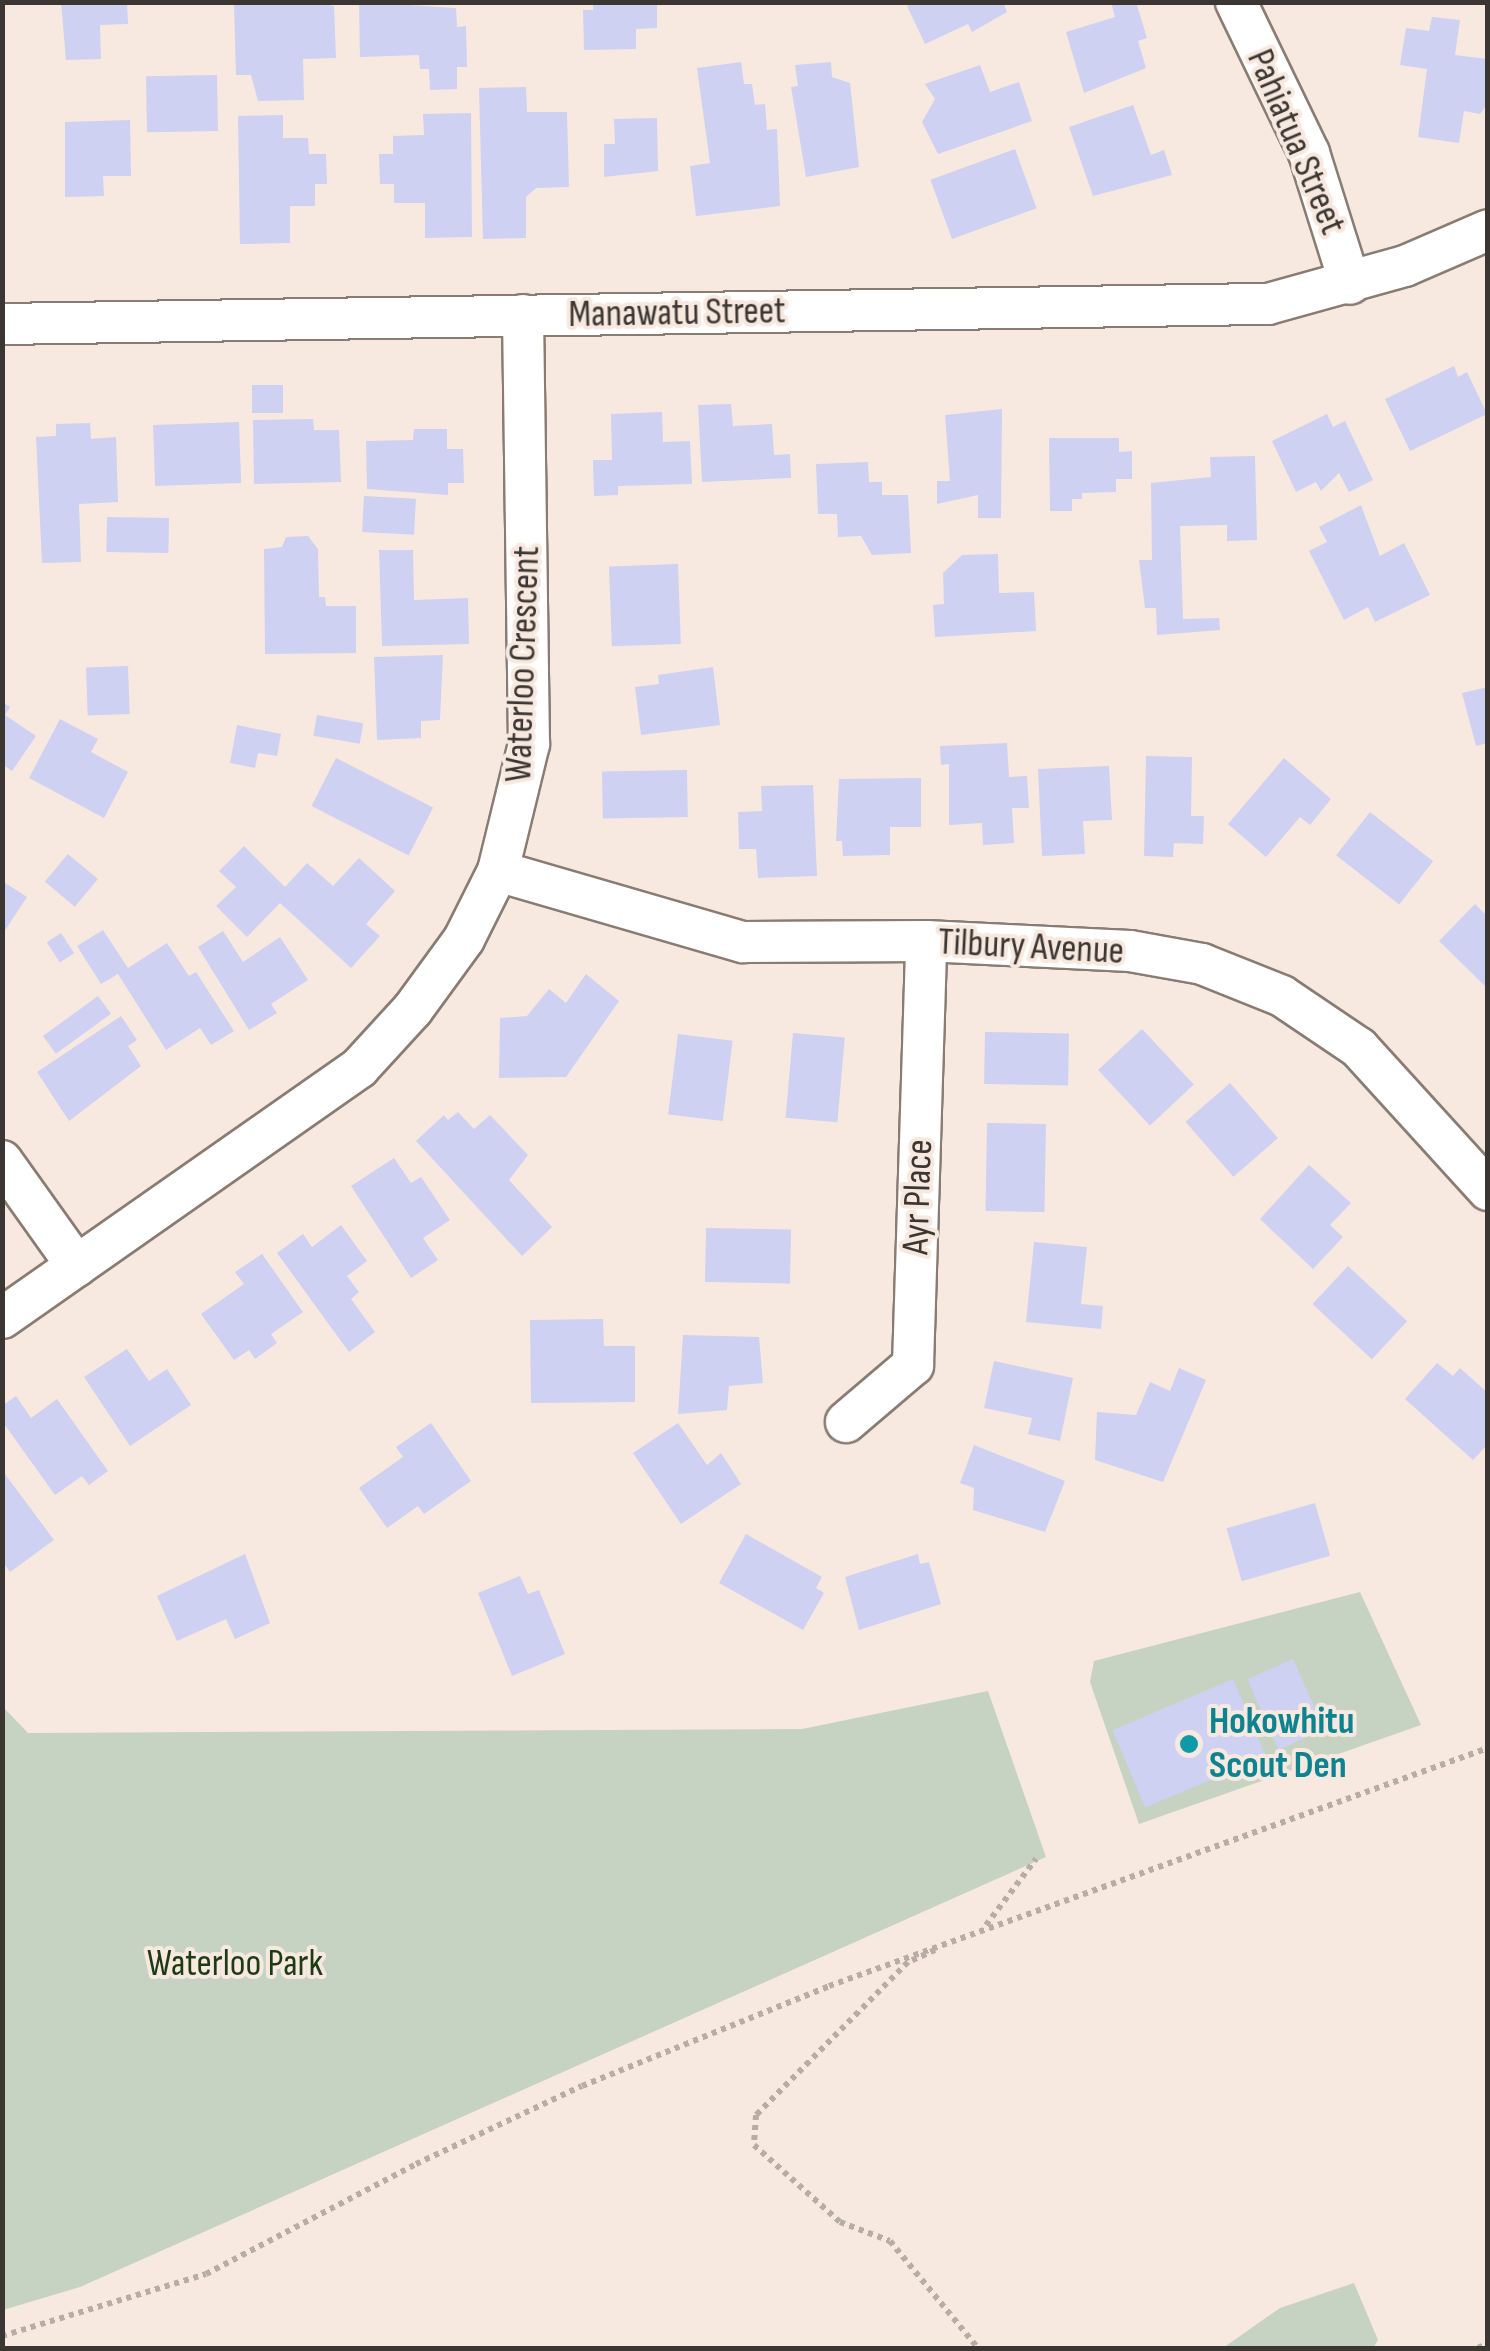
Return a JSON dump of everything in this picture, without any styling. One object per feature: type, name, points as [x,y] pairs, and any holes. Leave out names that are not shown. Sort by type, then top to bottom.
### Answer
[{"type":"street","name":"Pahiatua Street","points":[[1236,2],[1309,154],[1350,284]]},
{"type":"street","name":"Manawatu Street","points":[[2,324],[1268,304],[1350,284],[1488,230]]},
{"type":"street","name":"Waterloo Crescent","points":[[2,1318],[359,1068],[413,1009],[464,938],[498,871],[529,744],[523,315]]},
{"type":"street","name":"Tilbury Avenue","points":[[498,871],[742,942],[926,941],[1130,951],[1202,964],[1282,996],[1359,1048],[1488,1190]]},
{"type":"street","name":"Ayr Place","points":[[846,1422],[913,1364],[926,941]]},
{"type":"street","points":[[2,1161],[77,1266]]},
{"type":"path","points":[[2,2336],[206,2274],[416,2164],[582,2086],[986,1926],[1488,1748]]},
{"type":"path","points":[[978,2348],[890,2242],[840,2222],[754,2146],[756,2115],[908,1962],[986,1926],[1036,1858]]},
{"type":"path","points":[[1478,2348],[1488,2343]]},
{"type":"green space","points":[[1360,1592],[1421,1725],[1139,1824],[1090,1682],[1094,1661]]},
{"type":"green space","name":"Waterloo Park","points":[[988,1691],[1046,1857],[80,2287],[3,2310],[3,1707],[28,1733],[802,1729]]},
{"type":"green space","points":[[1354,2283],[1378,2340],[1373,2348],[1223,2348],[1280,2308]]},
{"type":"building","points":[[61,2],[127,2],[128,24],[100,25],[101,59],[66,60]]},
{"type":"building","points":[[310,2],[334,6],[336,58],[303,59],[304,100],[258,101],[251,75],[236,75],[234,5]]},
{"type":"building","points":[[359,2],[456,8],[457,27],[466,26],[467,67],[457,67],[457,89],[430,90],[429,69],[420,69],[419,55],[360,57]]},
{"type":"building","points":[[593,2],[657,2],[657,28],[636,29],[636,49],[584,50],[583,10],[593,10]]},
{"type":"building","points":[[915,2],[1003,2],[1007,12],[972,32],[968,24],[925,44],[907,6]]},
{"type":"building","points":[[1111,2],[1136,2],[1147,38],[1138,41],[1146,68],[1084,93],[1066,32],[1115,17]]},
{"type":"building","points":[[1432,17],[1460,20],[1455,55],[1488,59],[1488,103],[1480,114],[1464,111],[1459,143],[1418,137],[1427,69],[1400,65],[1406,28],[1429,31]]},
{"type":"building","points":[[741,62],[744,84],[752,84],[755,105],[765,104],[767,130],[777,129],[780,206],[696,216],[690,166],[710,163],[697,68]]},
{"type":"building","points":[[831,62],[832,77],[850,83],[859,167],[806,177],[791,87],[798,86],[795,65]]},
{"type":"building","points":[[980,65],[990,92],[1019,82],[1032,121],[938,154],[922,122],[935,99],[925,84]]},
{"type":"building","points":[[217,75],[218,131],[147,132],[146,76]]},
{"type":"building","points":[[526,87],[527,112],[567,112],[569,187],[536,188],[526,197],[526,238],[483,239],[479,88]]},
{"type":"building","points":[[1133,105],[1151,155],[1164,150],[1172,175],[1093,196],[1069,127]]},
{"type":"building","points":[[471,113],[472,237],[425,238],[425,203],[394,203],[394,184],[380,184],[379,154],[393,154],[393,136],[424,135],[423,114]]},
{"type":"building","points":[[283,115],[283,138],[308,138],[309,154],[326,154],[327,184],[315,184],[315,206],[290,206],[290,243],[240,244],[238,116]]},
{"type":"building","points":[[657,118],[658,171],[604,177],[604,144],[615,144],[614,119]]},
{"type":"building","points":[[130,120],[131,176],[103,176],[104,196],[65,197],[65,122]]},
{"type":"building","points":[[1015,149],[1037,208],[952,239],[930,180]]},
{"type":"building","points":[[1454,366],[1458,377],[1467,372],[1487,414],[1410,451],[1385,399]]},
{"type":"building","points":[[252,385],[283,385],[283,413],[252,413]]},
{"type":"building","points":[[731,404],[733,426],[772,424],[774,455],[790,454],[791,478],[702,482],[698,405]]},
{"type":"building","points":[[1002,409],[1001,518],[978,518],[978,495],[937,504],[937,481],[950,481],[945,415]]},
{"type":"building","points":[[662,412],[663,442],[690,441],[692,484],[618,486],[618,495],[594,496],[593,460],[612,460],[611,414]]},
{"type":"building","points":[[1327,414],[1333,427],[1345,421],[1373,480],[1349,492],[1339,473],[1321,491],[1316,482],[1296,492],[1272,441]]},
{"type":"building","points":[[313,419],[314,430],[339,430],[341,482],[254,484],[253,420]]},
{"type":"building","points":[[239,422],[241,483],[155,486],[153,425]]},
{"type":"building","points":[[90,423],[91,439],[116,437],[118,502],[79,504],[81,562],[42,563],[36,437],[56,436],[56,424]]},
{"type":"building","points":[[414,429],[447,429],[447,449],[463,449],[464,483],[448,483],[448,495],[367,489],[366,441],[413,440]]},
{"type":"building","points":[[1049,438],[1119,438],[1119,452],[1132,451],[1132,479],[1116,479],[1116,492],[1082,493],[1082,499],[1072,499],[1072,511],[1050,511]]},
{"type":"building","points":[[1255,456],[1257,540],[1227,541],[1227,525],[1180,526],[1183,619],[1219,618],[1220,630],[1157,635],[1156,608],[1145,608],[1139,560],[1152,560],[1151,483],[1211,477],[1210,457]]},
{"type":"building","points":[[868,462],[869,482],[882,482],[882,495],[908,495],[911,553],[872,555],[861,536],[838,537],[837,514],[818,514],[816,464]]},
{"type":"building","points":[[364,496],[416,499],[414,535],[362,532]]},
{"type":"building","points":[[1361,505],[1380,556],[1404,543],[1430,595],[1375,622],[1368,607],[1344,620],[1309,551],[1327,542],[1319,527]]},
{"type":"building","points":[[107,517],[169,518],[168,553],[106,552]]},
{"type":"building","points":[[308,536],[318,549],[319,597],[325,597],[326,606],[356,606],[356,653],[265,654],[264,549],[282,547],[286,537]]},
{"type":"building","points":[[379,550],[413,550],[414,600],[468,598],[469,644],[382,646]]},
{"type":"building","points":[[998,554],[999,593],[1034,592],[1036,631],[935,637],[933,605],[944,604],[943,573],[962,555]]},
{"type":"building","points":[[678,564],[681,644],[612,646],[609,566]]},
{"type":"building","points":[[443,655],[440,720],[421,721],[421,738],[377,740],[374,657]]},
{"type":"building","points":[[128,666],[130,714],[88,715],[86,667]]},
{"type":"building","points":[[713,667],[720,725],[641,735],[635,687],[659,684],[658,675]]},
{"type":"building","points":[[1488,687],[1488,743],[1476,746],[1462,693]]},
{"type":"building","points":[[2,702],[10,707],[5,715],[36,736],[12,771],[2,764]]},
{"type":"building","points":[[317,715],[363,723],[360,744],[313,736]]},
{"type":"building","points":[[60,719],[98,739],[91,752],[128,772],[104,818],[29,778]]},
{"type":"building","points":[[237,725],[281,734],[277,756],[258,753],[255,768],[230,763]]},
{"type":"building","points":[[1007,743],[1009,777],[1027,776],[1029,808],[1012,808],[1014,843],[983,845],[982,823],[949,825],[949,764],[941,765],[940,746]]},
{"type":"building","points":[[1146,756],[1192,757],[1191,816],[1204,816],[1203,844],[1174,843],[1173,857],[1144,856]]},
{"type":"building","points":[[336,758],[433,807],[409,856],[311,806]]},
{"type":"building","points":[[1284,758],[1331,799],[1310,825],[1300,817],[1266,857],[1228,824]]},
{"type":"building","points":[[1109,766],[1112,820],[1083,821],[1085,854],[1042,856],[1038,769]]},
{"type":"building","points":[[687,770],[688,817],[603,818],[602,771]]},
{"type":"building","points":[[921,778],[921,827],[890,827],[890,855],[843,856],[842,841],[836,841],[839,779]]},
{"type":"building","points":[[813,785],[817,876],[758,878],[756,849],[739,849],[738,812],[762,811],[761,786]]},
{"type":"building","points":[[1370,812],[1433,861],[1399,905],[1336,855]]},
{"type":"building","points":[[244,846],[285,887],[307,863],[333,886],[359,858],[395,891],[366,924],[380,936],[351,968],[280,903],[247,937],[216,906],[236,887],[219,871]]},
{"type":"building","points":[[68,854],[98,879],[75,907],[45,882]]},
{"type":"building","points":[[2,881],[27,897],[2,935]]},
{"type":"building","points":[[1475,904],[1488,917],[1488,989],[1439,941]]},
{"type":"building","points":[[103,930],[128,968],[167,943],[189,976],[196,972],[234,1031],[211,1045],[200,1028],[166,1050],[118,974],[101,984],[77,946]]},
{"type":"building","points":[[223,931],[243,962],[280,937],[308,980],[271,1004],[277,1013],[249,1030],[198,947]]},
{"type":"building","points":[[61,933],[74,953],[60,962],[47,942]]},
{"type":"building","points":[[586,974],[619,1001],[566,1077],[499,1078],[500,1018],[527,1016],[549,989],[566,1003]]},
{"type":"building","points":[[98,996],[111,1014],[56,1054],[43,1036]]},
{"type":"building","points":[[121,1016],[137,1040],[128,1046],[141,1066],[69,1121],[37,1072]]},
{"type":"building","points":[[1142,1029],[1194,1085],[1150,1126],[1098,1070]]},
{"type":"building","points":[[985,1032],[1069,1033],[1068,1085],[984,1084]]},
{"type":"building","points":[[793,1033],[845,1038],[837,1122],[786,1118]]},
{"type":"building","points":[[678,1034],[733,1041],[723,1121],[668,1114]]},
{"type":"building","points":[[1230,1083],[1278,1138],[1233,1177],[1185,1122]]},
{"type":"building","points":[[458,1112],[474,1129],[490,1115],[528,1155],[509,1180],[552,1227],[522,1256],[416,1141],[444,1115],[448,1120]]},
{"type":"building","points":[[987,1123],[1046,1124],[1044,1212],[985,1211]]},
{"type":"building","points":[[394,1158],[411,1183],[421,1177],[450,1220],[423,1238],[438,1260],[411,1278],[351,1186]]},
{"type":"building","points":[[1309,1165],[1351,1203],[1330,1225],[1343,1237],[1313,1269],[1260,1219]]},
{"type":"building","points":[[341,1225],[367,1261],[347,1276],[359,1292],[351,1299],[375,1332],[349,1352],[277,1253],[303,1234],[312,1247]]},
{"type":"building","points":[[706,1228],[791,1229],[790,1283],[705,1282]]},
{"type":"building","points":[[1034,1242],[1087,1247],[1081,1304],[1103,1306],[1101,1329],[1026,1322]]},
{"type":"building","points":[[262,1254],[303,1312],[271,1334],[277,1343],[255,1359],[249,1350],[234,1360],[201,1314],[244,1284],[235,1272]]},
{"type":"building","points":[[1348,1266],[1407,1321],[1372,1359],[1313,1304]]},
{"type":"building","points":[[603,1319],[604,1346],[635,1346],[635,1402],[531,1403],[530,1320]]},
{"type":"building","points":[[683,1335],[759,1337],[763,1383],[729,1386],[727,1410],[678,1414]]},
{"type":"building","points":[[127,1349],[149,1381],[167,1369],[191,1405],[130,1446],[84,1377]]},
{"type":"building","points":[[994,1361],[1073,1378],[1060,1441],[1028,1434],[1032,1418],[984,1408]]},
{"type":"building","points":[[1437,1363],[1453,1376],[1460,1368],[1488,1393],[1488,1444],[1473,1460],[1405,1399]]},
{"type":"building","points":[[1179,1368],[1206,1380],[1163,1482],[1095,1460],[1097,1412],[1136,1415],[1150,1382],[1170,1391]]},
{"type":"building","points":[[16,1396],[31,1418],[57,1399],[108,1471],[89,1485],[82,1476],[55,1495],[2,1421],[2,1406]]},
{"type":"building","points":[[431,1423],[471,1481],[424,1514],[418,1506],[387,1528],[359,1488],[403,1457],[396,1447]]},
{"type":"building","points":[[678,1423],[707,1465],[721,1453],[741,1484],[681,1524],[633,1453]]},
{"type":"building","points":[[974,1445],[1065,1481],[1045,1532],[973,1510],[974,1488],[960,1483]]},
{"type":"building","points":[[2,1470],[54,1540],[10,1572],[2,1561]]},
{"type":"building","points":[[1315,1503],[1330,1556],[1242,1581],[1227,1528]]},
{"type":"building","points":[[746,1534],[822,1577],[816,1588],[824,1593],[803,1630],[719,1583]]},
{"type":"building","points":[[245,1554],[270,1623],[235,1639],[226,1619],[177,1641],[157,1596]]},
{"type":"building","points":[[918,1554],[920,1564],[929,1562],[941,1604],[859,1630],[845,1577]]},
{"type":"building","points":[[520,1576],[528,1594],[539,1590],[565,1654],[512,1676],[478,1593]]},
{"type":"building","points":[[1293,1659],[1324,1729],[1279,1750],[1247,1679]]},
{"type":"building","name":"Hokowhitu Scout Den","points":[[1233,1679],[1266,1756],[1145,1808],[1112,1730]]},
{"type":"place","name":"Hokowhitu Scout Den","points":[[1189,1744]]}]
